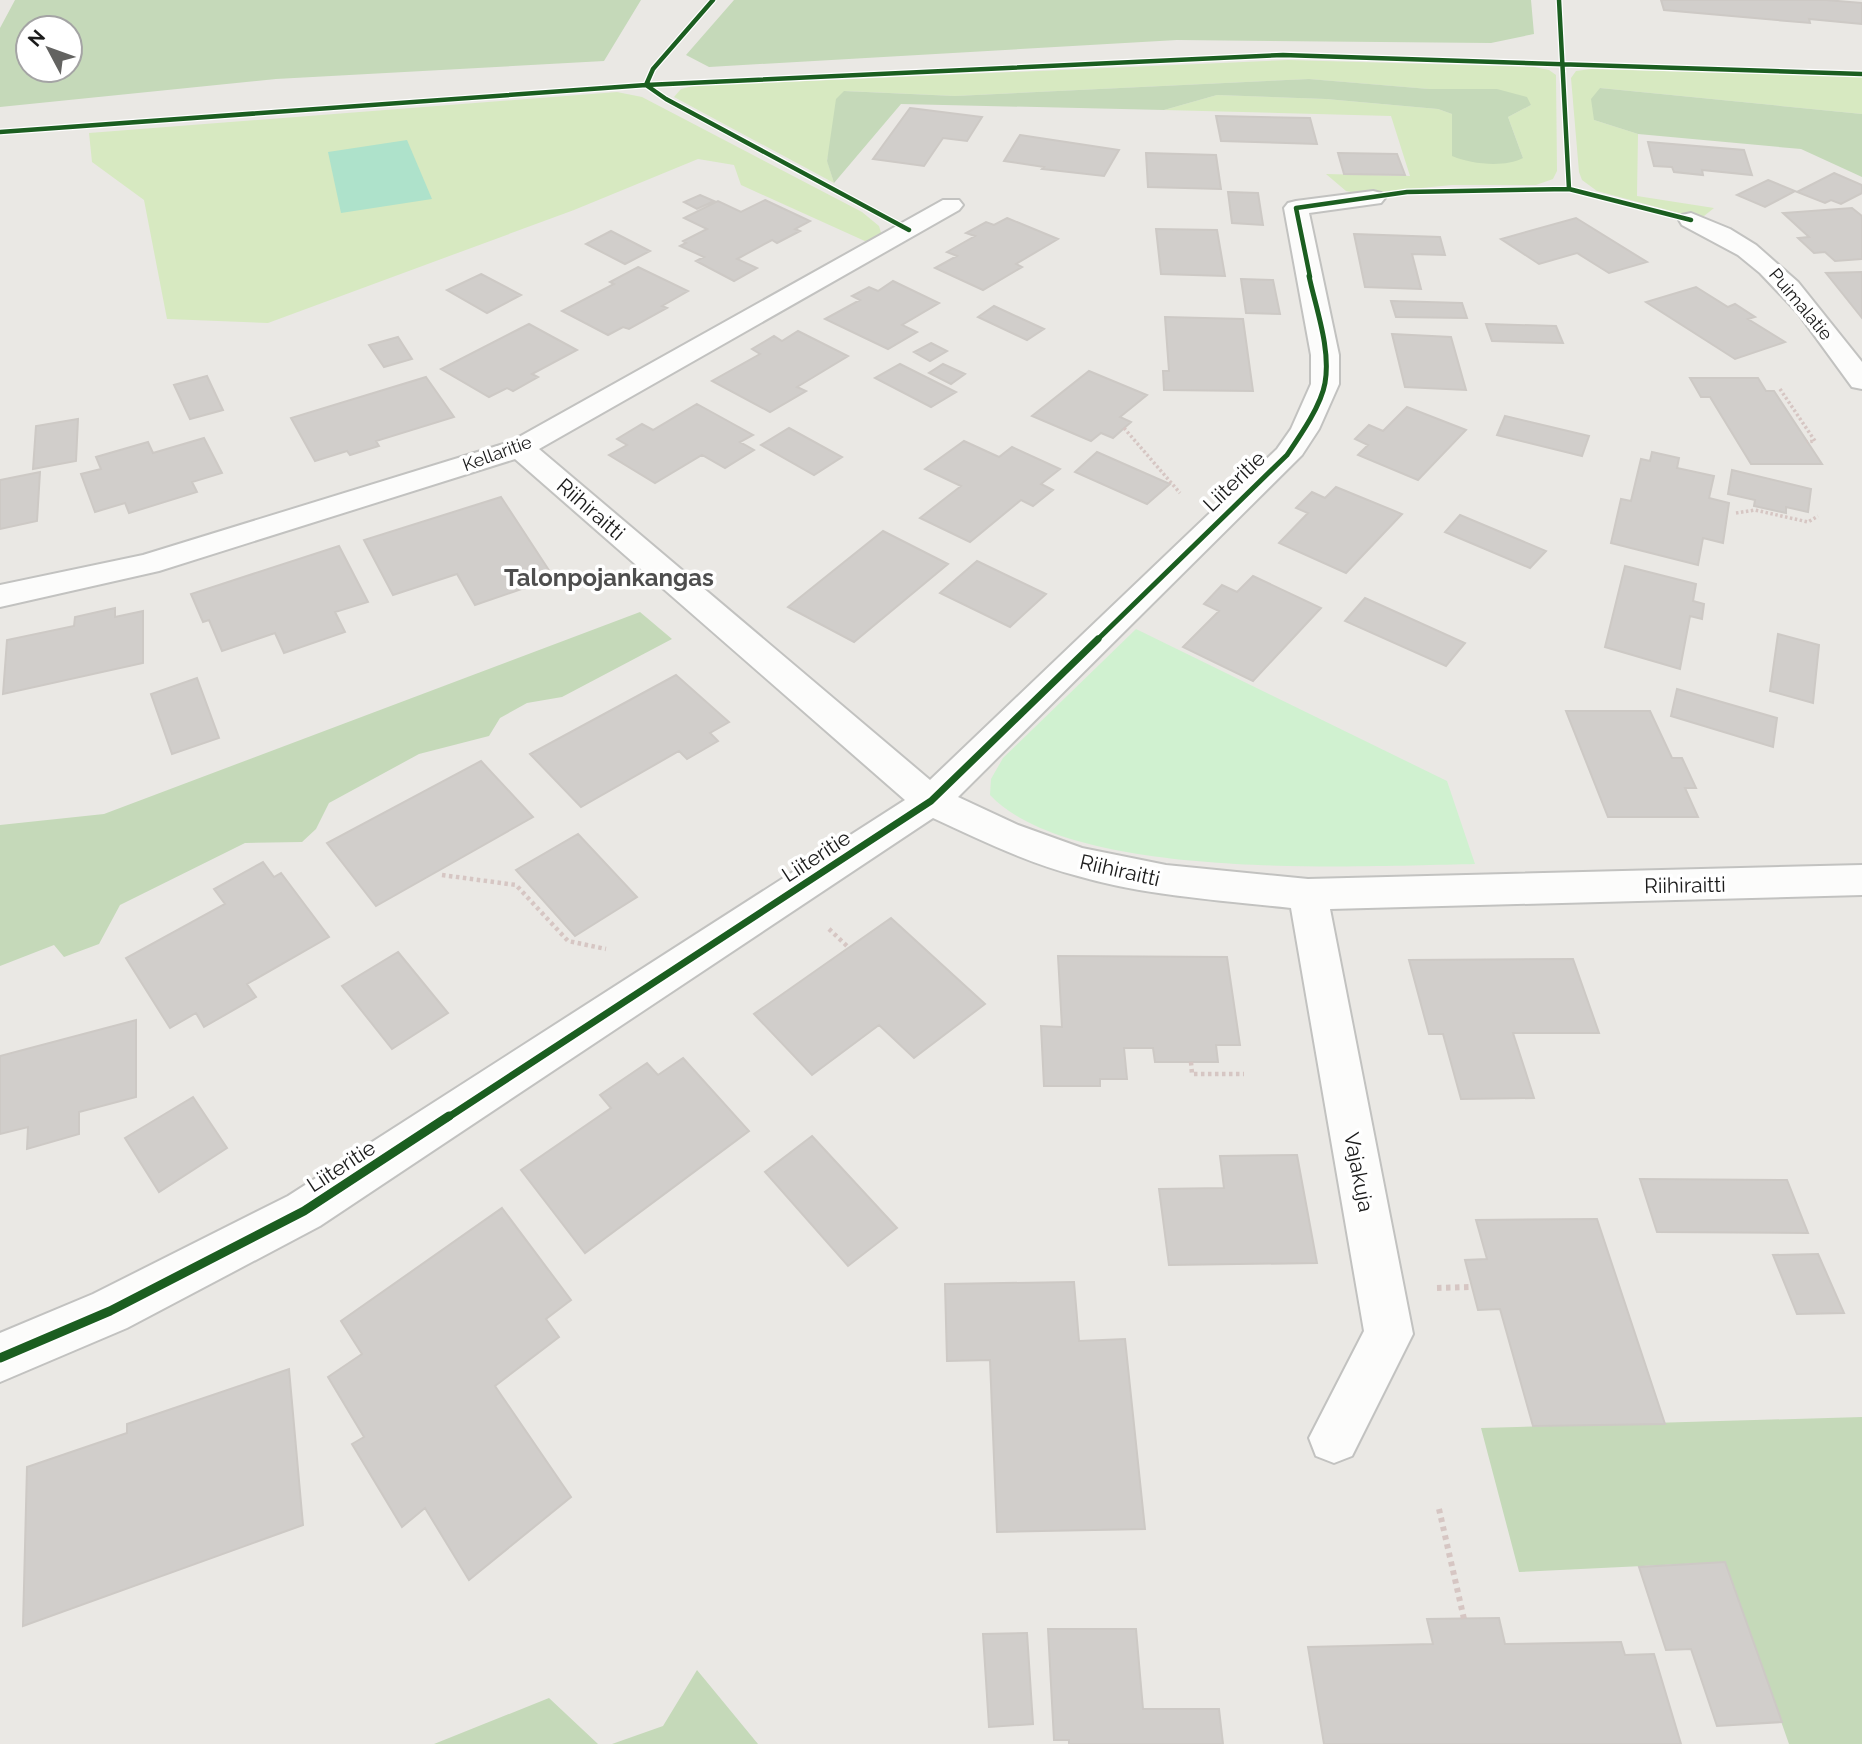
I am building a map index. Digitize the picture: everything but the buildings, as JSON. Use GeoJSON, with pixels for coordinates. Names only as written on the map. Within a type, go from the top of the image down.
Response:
{"type":"FeatureCollection","features":[{"type":"Feature","properties":{"kind":"street","name":"Liiteritie"},"geometry":{"type":"LineString","coordinates":[[0,1358],[110,1311],[304,1211],[931,801],[1287,455],[1305,429],[1325,384],[1325,355],[1296,208],[1373,198]]}},
{"type":"Feature","properties":{"kind":"street","name":"Kellaritie"},"geometry":{"type":"LineString","coordinates":[[0,596],[148,564],[520,448],[951,205]]}},
{"type":"Feature","properties":{"kind":"street","name":"Puimalatie"},"geometry":{"type":"LineString","coordinates":[[1691,220],[1719,232],[1765,261],[1787,283],[1862,381]]}},
{"type":"Feature","properties":{"kind":"street","name":"Riihiraitti"},"geometry":{"type":"LineString","coordinates":[[520,448],[931,801],[1005,835],[1079,862],[1166,880],[1308,894],[1862,880]]}},
{"type":"Feature","properties":{"kind":"street","name":"Vajakuja"},"geometry":{"type":"LineString","coordinates":[[1308,894],[1389,1334],[1334,1437]]}},
{"type":"Feature","properties":{"kind":"path"},"geometry":{"type":"LineString","coordinates":[[1780,389],[1815,442],[1807,442]]}},
{"type":"Feature","properties":{"kind":"path"},"geometry":{"type":"LineString","coordinates":[[1124,428],[1182,496]]}},
{"type":"Feature","properties":{"kind":"path"},"geometry":{"type":"LineString","coordinates":[[1736,513],[1755,510],[1808,522],[1818,516]]}},
{"type":"Feature","properties":{"kind":"path"},"geometry":{"type":"LineString","coordinates":[[442,875],[516,885],[568,942],[615,951]]}},
{"type":"Feature","properties":{"kind":"path"},"geometry":{"type":"LineString","coordinates":[[1191,1062],[1192,1074],[1244,1074]]}},
{"type":"Feature","properties":{"kind":"path"},"geometry":{"type":"LineString","coordinates":[[1439,1509],[1464,1619]]}},
{"type":"Feature","properties":{"kind":"green space"},"geometry":{"type":"Polygon","coordinates":[[[15,0],[641,0],[604,61],[276,79],[0,107],[0,28],[15,0]]]}},
{"type":"Feature","properties":{"kind":"green space"},"geometry":{"type":"Polygon","coordinates":[[[734,0],[1531,0],[1534,34],[1491,43],[1177,40],[709,67],[686,55],[734,0]]]}},
{"type":"Feature","properties":{"kind":"green space"},"geometry":{"type":"Polygon","coordinates":[[[1288,60],[1534,67],[1549,70],[1556,75],[1557,171],[1553,179],[1536,185],[1452,185],[1360,194],[1346,191],[1326,174],[1410,176],[1391,116],[1164,110],[1217,95],[1326,99],[1438,109],[1452,114],[1523,158],[1508,117],[1531,105],[1496,89],[1429,89],[1309,79],[955,96],[845,91],[827,160],[834,183],[674,97],[681,89],[693,86],[1288,60]]]}},
{"type":"Feature","properties":{"kind":"green space"},"geometry":{"type":"Polygon","coordinates":[[[1591,69],[1862,77],[1862,114],[1600,88],[1594,120],[1638,134],[1637,196],[1714,208],[1704,216],[1690,216],[1597,191],[1582,180],[1579,172],[1571,78],[1576,71],[1591,69]]]}},
{"type":"Feature","properties":{"kind":"green space"},"geometry":{"type":"Polygon","coordinates":[[[1309,79],[1429,89],[1497,89],[1527,97],[1531,105],[1508,117],[1523,158],[1507,163],[1487,164],[1452,156],[1452,114],[1438,109],[1326,99],[1217,95],[1164,110],[901,104],[834,183],[827,161],[836,99],[844,91],[955,96],[1309,79]]]}},
{"type":"Feature","properties":{"kind":"green space"},"geometry":{"type":"Polygon","coordinates":[[[1600,88],[1862,114],[1862,177],[1801,149],[1638,134],[1594,120],[1591,99],[1600,88]]]}},
{"type":"Feature","properties":{"kind":"green space"},"geometry":{"type":"Polygon","coordinates":[[[617,92],[642,97],[862,212],[879,226],[882,236],[867,242],[741,185],[734,165],[698,159],[574,210],[268,323],[167,319],[144,200],[92,162],[89,133],[617,92]]]}},
{"type":"Feature","properties":{"kind":"green space"},"geometry":{"type":"Polygon","coordinates":[[[407,140],[432,199],[341,213],[328,152],[407,140]]]}},
{"type":"Feature","properties":{"kind":"green space"},"geometry":{"type":"Polygon","coordinates":[[[640,612],[672,639],[562,697],[527,703],[500,718],[489,736],[419,754],[329,803],[316,829],[302,842],[245,843],[120,905],[99,944],[64,957],[54,945],[0,966],[0,825],[104,814],[640,612]]]}},
{"type":"Feature","properties":{"kind":"green space"},"geometry":{"type":"Polygon","coordinates":[[[1136,629],[1447,781],[1475,864],[1292,866],[1149,856],[1084,843],[1030,823],[990,795],[991,779],[1003,758],[1136,629]]]}},
{"type":"Feature","properties":{"kind":"green space"},"geometry":{"type":"Polygon","coordinates":[[[1862,1417],[1862,1744],[1789,1744],[1725,1562],[1519,1572],[1481,1428],[1862,1417]]]}},
{"type":"Feature","properties":{"kind":"green space"},"geometry":{"type":"Polygon","coordinates":[[[697,1670],[758,1744],[612,1744],[663,1726],[697,1670]]]}},
{"type":"Feature","properties":{"kind":"green space"},"geometry":{"type":"Polygon","coordinates":[[[549,1698],[598,1744],[434,1744],[549,1698]]]}},
{"type":"Feature","properties":{"kind":"cycle path"},"geometry":{"type":"LineString","coordinates":[[713,0],[653,69],[646,85],[666,99],[909,230]]}},
{"type":"Feature","properties":{"kind":"cycle path"},"geometry":{"type":"LineString","coordinates":[[0,1358],[110,1311],[304,1211],[931,801],[1287,455],[1305,429],[1325,384],[1325,355],[1296,208],[1407,192],[1569,189],[1559,0]]}},
{"type":"Feature","properties":{"kind":"cycle path"},"geometry":{"type":"LineString","coordinates":[[0,132],[646,85],[1283,55],[1862,74]]}},
{"type":"Feature","properties":{"kind":"cycle path"},"geometry":{"type":"LineString","coordinates":[[1569,189],[1691,220]]}},
{"type":"Feature","properties":{"kind":"district","name":"Talonpojankangas"},"geometry":{"type":"Point","coordinates":[609,577]}}]}
